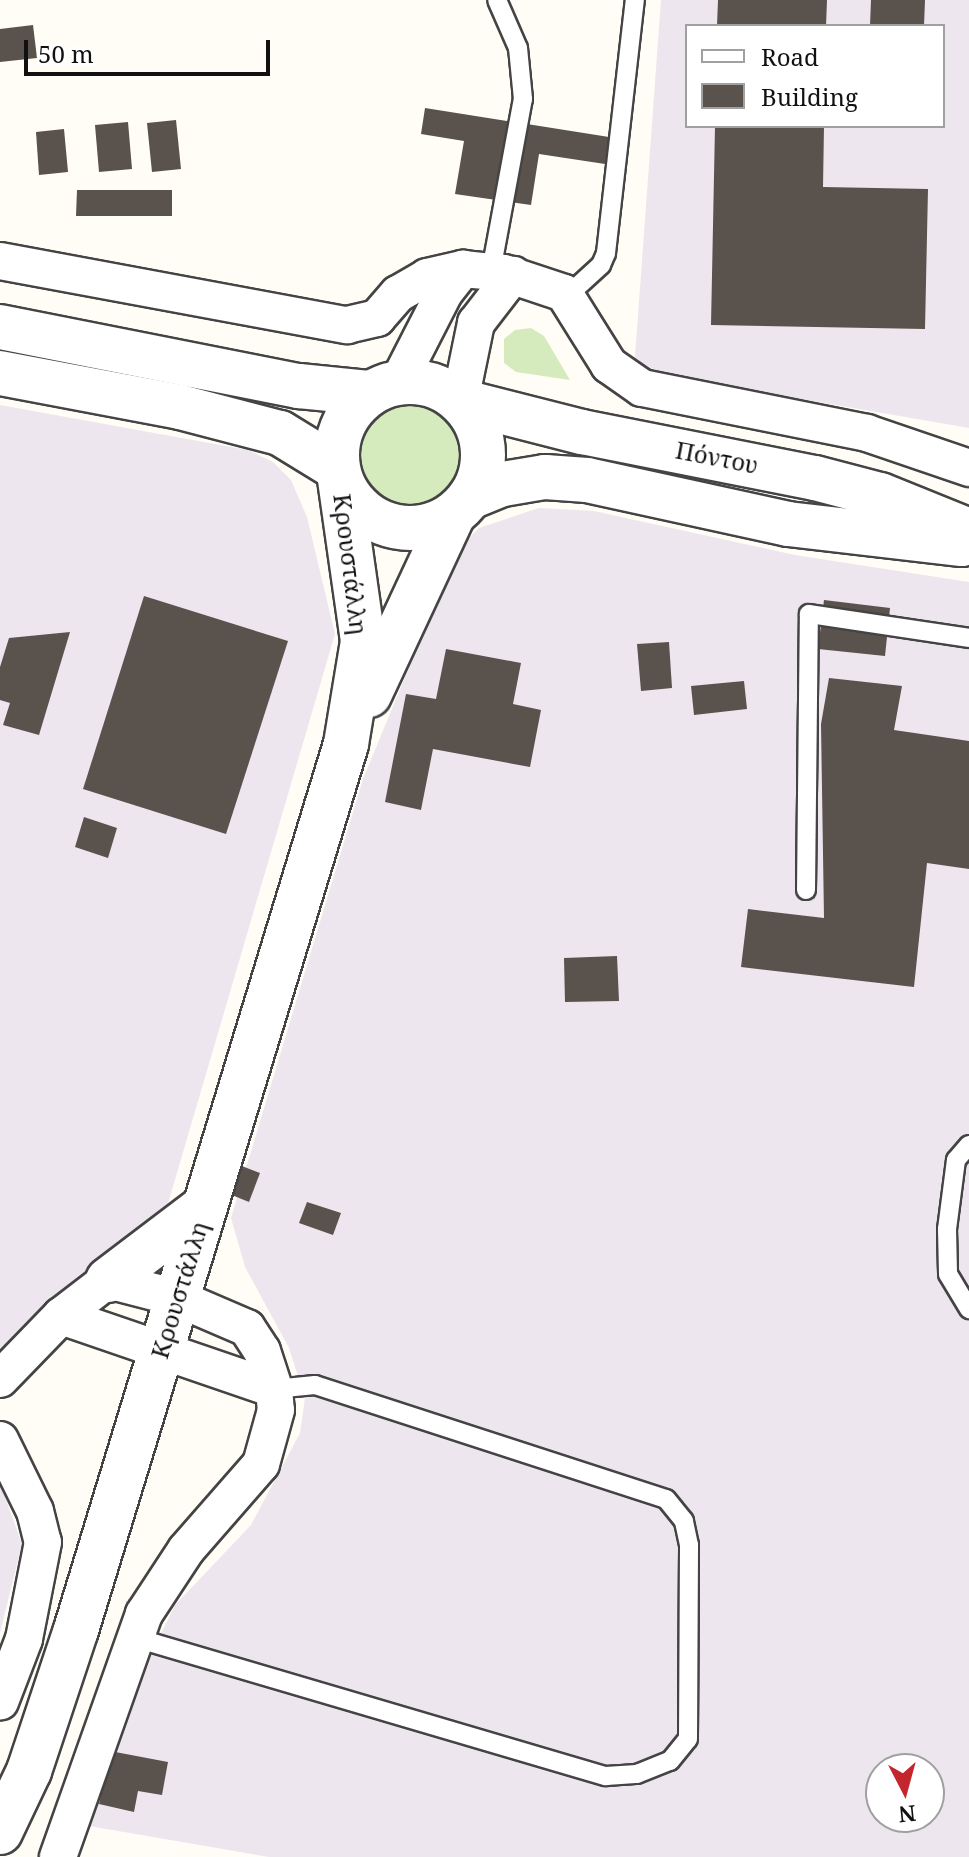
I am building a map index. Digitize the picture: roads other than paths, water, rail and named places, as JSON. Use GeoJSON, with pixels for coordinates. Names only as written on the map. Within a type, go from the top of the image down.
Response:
{"type":"FeatureCollection","features":[{"type":"Feature","properties":{"kind":"street"},"geometry":{"type":"LineString","coordinates":[[0,261],[347,325],[377,318],[398,294],[427,277],[489,272],[567,296],[609,365],[642,388],[867,433],[969,468]]}},
{"type":"Feature","properties":{"kind":"street"},"geometry":{"type":"LineString","coordinates":[[339,474],[343,426],[385,388],[438,303],[489,272]]}},
{"type":"Feature","properties":{"kind":"street"},"geometry":{"type":"LineString","coordinates":[[460,401],[489,272]]}},
{"type":"Feature","properties":{"kind":"street"},"geometry":{"type":"LineString","coordinates":[[0,327],[299,386],[385,388],[430,385],[460,401],[473,417],[482,448],[480,479],[462,506]]}},
{"type":"Feature","properties":{"kind":"street"},"geometry":{"type":"LineString","coordinates":[[0,373],[180,407],[280,433],[339,474],[356,505],[380,523],[405,529],[430,526],[503,484],[545,477],[587,480],[788,524],[969,545]]}},
{"type":"Feature","properties":{"kind":"street","name":"Πόντου"},"geometry":{"type":"LineString","coordinates":[[460,401],[582,432],[815,478],[880,495],[969,531]]}},
{"type":"Feature","properties":{"kind":"street","name":"Κρουστάλλη"},"geometry":{"type":"LineString","coordinates":[[0,1832],[29,1771],[76,1630],[346,744],[363,641],[339,474]]}},
{"type":"Feature","properties":{"kind":"street","name":"Κρουστάλλη"},"geometry":{"type":"LineString","coordinates":[[346,744],[462,506]]}},
{"type":"Feature","properties":{"kind":"street"},"geometry":{"type":"LineString","coordinates":[[0,1379],[61,1316],[204,1207]]}},
{"type":"Feature","properties":{"kind":"street"},"geometry":{"type":"LineString","coordinates":[[58,1857],[144,1614],[186,1550],[261,1464],[276,1410],[274,1389],[262,1351],[247,1328],[177,1298],[108,1280]]}},
{"type":"Feature","properties":{"kind":"street"},"geometry":{"type":"LineString","coordinates":[[61,1316],[274,1389]]}},
{"type":"Feature","properties":{"kind":"street"},"geometry":{"type":"LineString","coordinates":[[0,1440],[35,1511],[43,1542],[24,1639],[0,1702]]}},
{"type":"Feature","properties":{"kind":"lane"},"geometry":{"type":"LineString","coordinates":[[489,272],[523,99],[518,48],[497,0]]}},
{"type":"Feature","properties":{"kind":"lane"},"geometry":{"type":"LineString","coordinates":[[567,296],[601,265],[606,253],[635,0]]}},
{"type":"Feature","properties":{"kind":"lane"},"geometry":{"type":"LineString","coordinates":[[806,890],[809,614],[969,638]]}},
{"type":"Feature","properties":{"kind":"lane"},"geometry":{"type":"LineString","coordinates":[[969,1145],[956,1160],[947,1229],[948,1274],[969,1309]]}},
{"type":"Feature","properties":{"kind":"lane"},"geometry":{"type":"LineString","coordinates":[[136,1638],[606,1776],[637,1774],[670,1761],[688,1739],[689,1545],[684,1521],[666,1499],[315,1385],[274,1389]]}}]}
